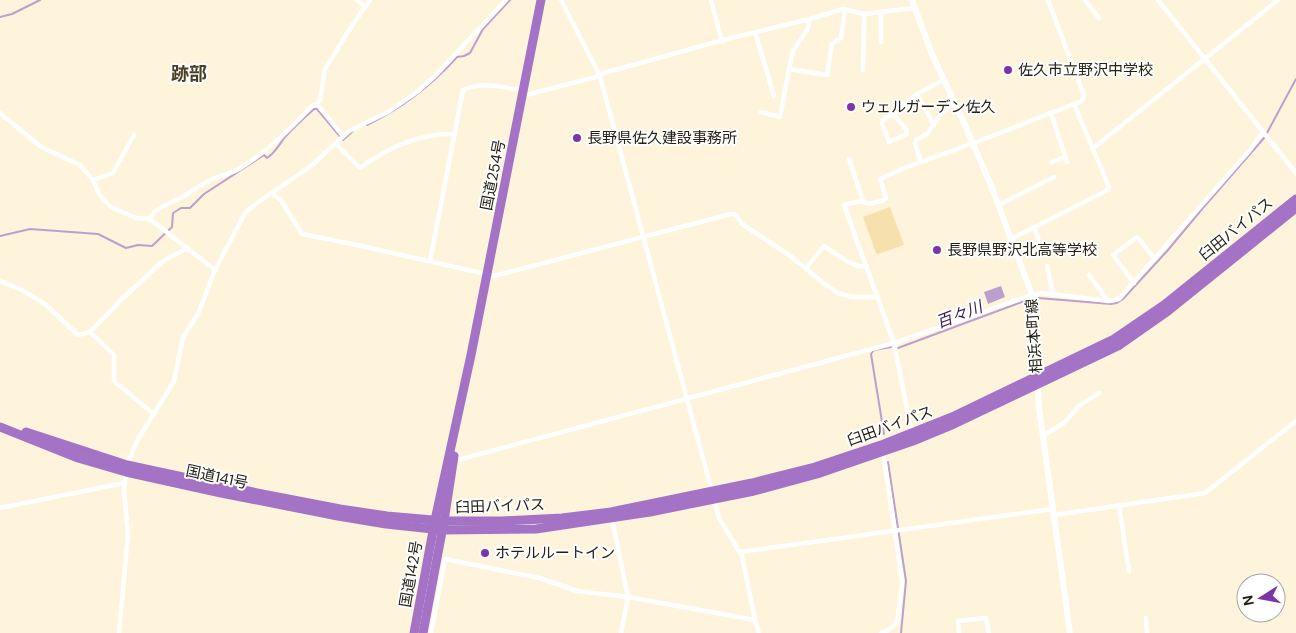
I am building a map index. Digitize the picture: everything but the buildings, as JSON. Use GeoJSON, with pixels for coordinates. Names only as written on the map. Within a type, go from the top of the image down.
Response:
{"type":"FeatureCollection","features":[{"type":"Feature","properties":{"kind":"highway","name":"国道254号"},"geometry":{"type":"LineString","coordinates":[[439,525],[486,274],[541,0]]}},
{"type":"Feature","properties":{"kind":"highway","name":"臼田バイパス"},"geometry":{"type":"LineString","coordinates":[[439,525],[562,518],[713,495],[754,491],[809,476],[883,452],[954,424],[1114,339],[1140,323],[1296,198]]}},
{"type":"Feature","properties":{"kind":"highway","name":"臼田バイパス"},"geometry":{"type":"LineString","coordinates":[[439,525],[536,529],[612,519],[713,495],[815,467],[912,434],[1118,346],[1143,330],[1296,208]]}},
{"type":"Feature","properties":{"kind":"highway","name":"国道254号"},"geometry":{"type":"LineString","coordinates":[[439,525],[454,461],[471,355]]}},
{"type":"Feature","properties":{"kind":"highway","name":"国道141号"},"geometry":{"type":"LineString","coordinates":[[0,423],[92,454],[127,468]]}},
{"type":"Feature","properties":{"kind":"highway","name":"国道141号"},"geometry":{"type":"LineString","coordinates":[[0,427],[78,458],[340,509],[439,525]]}},
{"type":"Feature","properties":{"kind":"highway","name":"国道142号"},"geometry":{"type":"LineString","coordinates":[[414,633],[439,525]]}},
{"type":"Feature","properties":{"kind":"highway","name":"国道142号"},"geometry":{"type":"LineString","coordinates":[[423,633],[439,525]]}},
{"type":"Feature","properties":{"kind":"main road","name":"相浜本町線"},"geometry":{"type":"LineString","coordinates":[[912,0],[930,52],[973,143],[1032,295],[1037,381],[1043,436],[1070,633]]}},
{"type":"Feature","properties":{"kind":"street"},"geometry":{"type":"LineString","coordinates":[[358,0],[364,6]]}},
{"type":"Feature","properties":{"kind":"street"},"geometry":{"type":"LineString","coordinates":[[150,219],[156,210],[178,200],[198,186],[237,170],[258,157],[275,144],[312,106],[318,104],[325,69],[364,6],[370,0]]}},
{"type":"Feature","properties":{"kind":"street"},"geometry":{"type":"LineString","coordinates":[[119,633],[128,534],[124,483],[127,468],[137,441],[174,381],[183,337],[203,303],[215,270],[245,213],[311,166],[355,127],[388,112],[417,92],[436,75],[506,0]]}},
{"type":"Feature","properties":{"kind":"street"},"geometry":{"type":"LineString","coordinates":[[561,0],[600,76],[643,237],[646,240],[719,518],[740,552],[759,633]]}},
{"type":"Feature","properties":{"kind":"street"},"geometry":{"type":"LineString","coordinates":[[711,0],[722,42]]}},
{"type":"Feature","properties":{"kind":"street"},"geometry":{"type":"LineString","coordinates":[[912,434],[894,343],[844,205],[863,201],[870,204],[884,200],[886,198],[880,179],[1082,101],[1084,95],[1048,0]]}},
{"type":"Feature","properties":{"kind":"street"},"geometry":{"type":"LineString","coordinates":[[1085,0],[1099,18]]}},
{"type":"Feature","properties":{"kind":"street"},"geometry":{"type":"LineString","coordinates":[[1158,0],[1296,173]]}},
{"type":"Feature","properties":{"kind":"street"},"geometry":{"type":"LineString","coordinates":[[1092,149],[1278,0]]}},
{"type":"Feature","properties":{"kind":"street"},"geometry":{"type":"LineString","coordinates":[[430,261],[463,90],[486,84],[523,93],[600,76],[604,73],[843,9],[864,14],[914,8]]}},
{"type":"Feature","properties":{"kind":"street"},"geometry":{"type":"LineString","coordinates":[[789,69],[827,74],[832,44],[841,38],[845,10]]}},
{"type":"Feature","properties":{"kind":"street"},"geometry":{"type":"LineString","coordinates":[[881,12],[881,42]]}},
{"type":"Feature","properties":{"kind":"street"},"geometry":{"type":"LineString","coordinates":[[863,70],[864,14]]}},
{"type":"Feature","properties":{"kind":"street"},"geometry":{"type":"LineString","coordinates":[[761,112],[780,117],[793,51],[807,30],[810,19]]}},
{"type":"Feature","properties":{"kind":"street"},"geometry":{"type":"LineString","coordinates":[[755,32],[774,96]]}},
{"type":"Feature","properties":{"kind":"street"},"geometry":{"type":"LineString","coordinates":[[894,115],[907,134],[889,142],[882,124],[883,120],[894,115],[917,94],[944,80]]}},
{"type":"Feature","properties":{"kind":"street"},"geometry":{"type":"LineString","coordinates":[[917,94],[934,125]]}},
{"type":"Feature","properties":{"kind":"street"},"geometry":{"type":"LineString","coordinates":[[921,162],[915,143],[916,140],[928,134],[942,113],[954,102]]}},
{"type":"Feature","properties":{"kind":"street"},"geometry":{"type":"LineString","coordinates":[[318,104],[360,168],[374,158],[403,143],[440,134],[454,134]]}},
{"type":"Feature","properties":{"kind":"street"},"geometry":{"type":"LineString","coordinates":[[1011,239],[1108,190],[1109,187],[1074,104]]}},
{"type":"Feature","properties":{"kind":"street"},"geometry":{"type":"LineString","coordinates":[[0,113],[41,147],[80,165],[93,180],[102,197],[111,208],[136,218],[150,219],[215,270]]}},
{"type":"Feature","properties":{"kind":"street"},"geometry":{"type":"LineString","coordinates":[[1050,113],[1066,159],[1052,162]]}},
{"type":"Feature","properties":{"kind":"street"},"geometry":{"type":"LineString","coordinates":[[454,461],[894,343],[1032,295],[1042,293],[1108,301],[1119,300],[1250,150],[1263,132]]}},
{"type":"Feature","properties":{"kind":"street"},"geometry":{"type":"LineString","coordinates":[[93,180],[113,172],[134,135]]}},
{"type":"Feature","properties":{"kind":"street"},"geometry":{"type":"LineString","coordinates":[[849,158],[863,201]]}},
{"type":"Feature","properties":{"kind":"street"},"geometry":{"type":"LineString","coordinates":[[998,205],[1054,177]]}},
{"type":"Feature","properties":{"kind":"street"},"geometry":{"type":"LineString","coordinates":[[271,194],[281,200],[302,234],[494,276],[735,214],[742,224],[792,257],[838,293],[852,297],[878,297]]}},
{"type":"Feature","properties":{"kind":"street"},"geometry":{"type":"LineString","coordinates":[[1034,227],[1041,247]]}},
{"type":"Feature","properties":{"kind":"street"},"geometry":{"type":"LineString","coordinates":[[1134,283],[1113,255],[1137,238],[1155,259]]}},
{"type":"Feature","properties":{"kind":"street"},"geometry":{"type":"LineString","coordinates":[[806,268],[824,246],[850,263],[860,267],[868,267]]}},
{"type":"Feature","properties":{"kind":"street"},"geometry":{"type":"LineString","coordinates":[[0,281],[22,290],[45,304],[78,335],[90,332],[163,261],[188,248]]}},
{"type":"Feature","properties":{"kind":"street"},"geometry":{"type":"LineString","coordinates":[[1047,266],[1053,295]]}},
{"type":"Feature","properties":{"kind":"street"},"geometry":{"type":"LineString","coordinates":[[1089,275],[1108,301]]}},
{"type":"Feature","properties":{"kind":"street"},"geometry":{"type":"LineString","coordinates":[[90,332],[114,354],[114,380],[116,383],[154,414]]}},
{"type":"Feature","properties":{"kind":"street"},"geometry":{"type":"LineString","coordinates":[[1043,436],[1065,422],[1079,406],[1099,393]]}},
{"type":"Feature","properties":{"kind":"street"},"geometry":{"type":"LineString","coordinates":[[740,552],[895,531],[1205,494],[1296,421]]}},
{"type":"Feature","properties":{"kind":"street"},"geometry":{"type":"LineString","coordinates":[[881,633],[887,632],[898,619],[902,581],[883,452]]}},
{"type":"Feature","properties":{"kind":"street"},"geometry":{"type":"LineString","coordinates":[[0,508],[124,483]]}},
{"type":"Feature","properties":{"kind":"street"},"geometry":{"type":"LineString","coordinates":[[1119,505],[1129,571]]}},
{"type":"Feature","properties":{"kind":"street"},"geometry":{"type":"LineString","coordinates":[[612,519],[628,597],[621,633]]}},
{"type":"Feature","properties":{"kind":"street"},"geometry":{"type":"LineString","coordinates":[[431,633],[445,559],[539,578],[578,591],[628,597],[755,620]]}},
{"type":"Feature","properties":{"kind":"street"},"geometry":{"type":"LineString","coordinates":[[959,633],[958,621],[986,618],[989,633]]}},
{"type":"Feature","properties":{"kind":"street"},"geometry":{"type":"LineString","coordinates":[[1146,618],[1147,633]]}},
{"type":"Feature","properties":{"kind":"shaded area"},"geometry":{"type":"Polygon","coordinates":[[[890,207],[904,245],[878,254],[863,217],[890,207]]]}},
{"type":"Feature","properties":{"kind":"shaded area"},"geometry":{"type":"Polygon","coordinates":[[[1001,286],[1005,297],[988,304],[984,292],[1001,286]]]}},
{"type":"Feature","properties":{"kind":"waterway"},"geometry":{"type":"LineString","coordinates":[[0,17],[12,14],[40,0]]}},
{"type":"Feature","properties":{"kind":"waterway"},"geometry":{"type":"LineString","coordinates":[[367,125],[415,96],[457,57],[470,53],[483,29],[510,0]]}},
{"type":"Feature","properties":{"kind":"waterway"},"geometry":{"type":"LineString","coordinates":[[1267,133],[1296,79]]}},
{"type":"Feature","properties":{"kind":"waterway"},"geometry":{"type":"LineString","coordinates":[[0,236],[30,229],[98,234],[126,248],[138,245],[152,246],[172,227],[173,213],[181,208],[190,208],[204,194],[264,155],[267,158],[270,156],[288,133],[314,109],[317,109],[343,140],[353,131]]}},
{"type":"Feature","properties":{"kind":"waterway"},"geometry":{"type":"LineString","coordinates":[[1038,298],[1111,304],[1123,299],[1168,250],[1264,138]]}},
{"type":"Feature","properties":{"kind":"waterway","name":"百々川"},"geometry":{"type":"LineString","coordinates":[[898,348],[1027,300]]}},
{"type":"Feature","properties":{"kind":"waterway"},"geometry":{"type":"LineString","coordinates":[[884,434],[871,354],[874,350],[891,347]]}},
{"type":"Feature","properties":{"kind":"waterway"},"geometry":{"type":"LineString","coordinates":[[888,462],[906,581],[901,633]]}},
{"type":"Feature","properties":{"kind":"place","name":"佐久市立野沢中学校"},"geometry":{"type":"Point","coordinates":[1008,70]}},
{"type":"Feature","properties":{"kind":"place","name":"ウェルガーデン佐久"},"geometry":{"type":"Point","coordinates":[851,107]}},
{"type":"Feature","properties":{"kind":"place","name":"長野県佐久建設事務所"},"geometry":{"type":"Point","coordinates":[577,138]}},
{"type":"Feature","properties":{"kind":"place","name":"長野県野沢北高等学校"},"geometry":{"type":"Point","coordinates":[937,250]}},
{"type":"Feature","properties":{"kind":"place","name":"ホテルルートイン"},"geometry":{"type":"Point","coordinates":[485,553]}},
{"type":"Feature","properties":{"kind":"district","name":"跡部"},"geometry":{"type":"Point","coordinates":[189,74]}}]}
